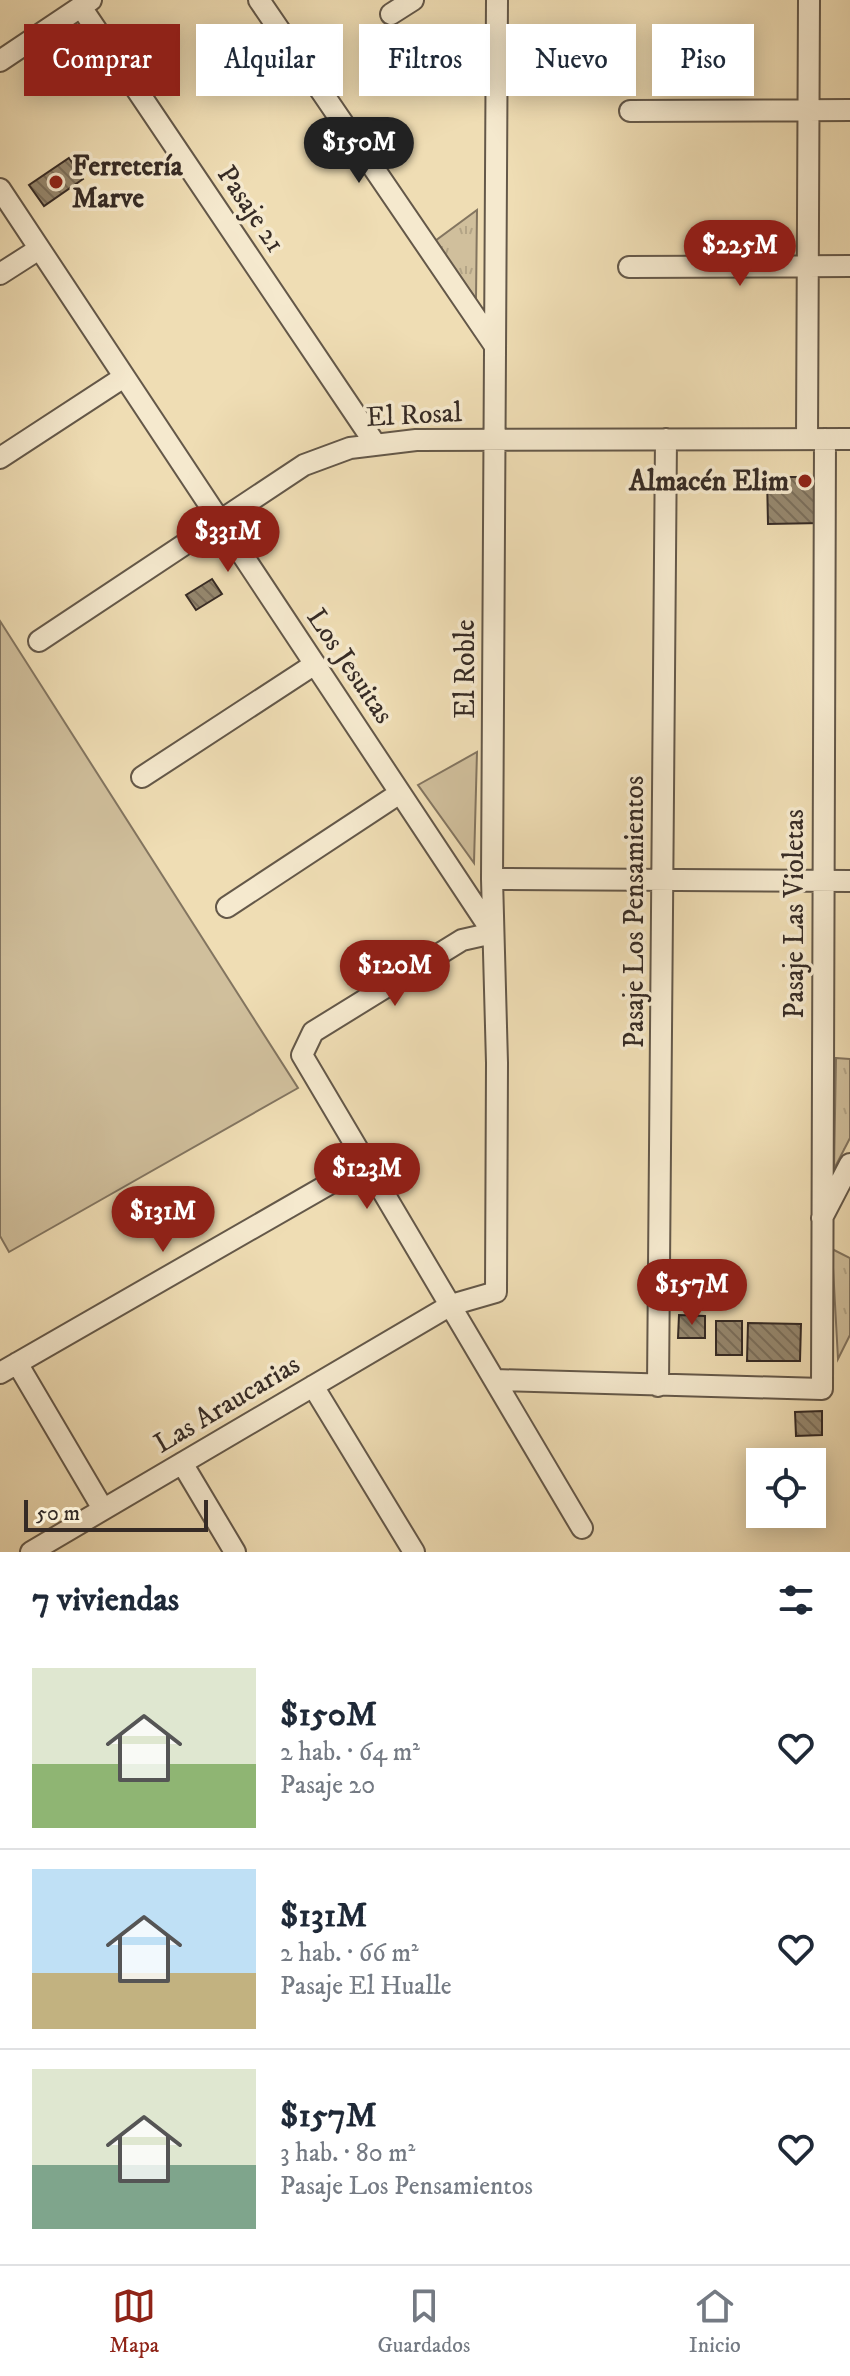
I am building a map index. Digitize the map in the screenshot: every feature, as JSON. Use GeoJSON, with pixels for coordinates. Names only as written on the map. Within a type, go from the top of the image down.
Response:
{"type":"FeatureCollection","features":[{"type":"Feature","properties":{"kind":"street"},"geometry":{"type":"LineString","coordinates":[[259,0],[495,346]]}},
{"type":"Feature","properties":{"kind":"street"},"geometry":{"type":"LineString","coordinates":[[391,14],[413,0]]}},
{"type":"Feature","properties":{"kind":"street","name":"El Roble"},"geometry":{"type":"LineString","coordinates":[[451,1305],[496,1292],[492,879],[497,0]]}},
{"type":"Feature","properties":{"kind":"street","name":"Pasaje Las Violetas"},"geometry":{"type":"LineString","coordinates":[[658,1386],[822,1389],[822,881],[816,439],[808,266],[809,0]]}},
{"type":"Feature","properties":{"kind":"street"},"geometry":{"type":"LineString","coordinates":[[0,61],[86,3]]}},
{"type":"Feature","properties":{"kind":"street","name":"Pasaje 21"},"geometry":{"type":"LineString","coordinates":[[86,3],[374,442]]}},
{"type":"Feature","properties":{"kind":"street"},"geometry":{"type":"LineString","coordinates":[[630,111],[850,110]]}},
{"type":"Feature","properties":{"kind":"street","name":"Los Jesuitas"},"geometry":{"type":"LineString","coordinates":[[0,189],[493,933]]}},
{"type":"Feature","properties":{"kind":"street"},"geometry":{"type":"LineString","coordinates":[[0,274],[39,249]]}},
{"type":"Feature","properties":{"kind":"street"},"geometry":{"type":"LineString","coordinates":[[629,267],[850,266]]}},
{"type":"Feature","properties":{"kind":"street"},"geometry":{"type":"LineString","coordinates":[[0,458],[124,377]]}},
{"type":"Feature","properties":{"kind":"street","name":"Pasaje Los Pensamientos"},"geometry":{"type":"LineString","coordinates":[[658,1386],[666,439]]}},
{"type":"Feature","properties":{"kind":"street","name":"El Rosal"},"geometry":{"type":"LineString","coordinates":[[39,641],[304,465],[374,442],[850,439]]}},
{"type":"Feature","properties":{"kind":"street"},"geometry":{"type":"LineString","coordinates":[[142,777],[315,664]]}},
{"type":"Feature","properties":{"kind":"street"},"geometry":{"type":"LineString","coordinates":[[227,907],[400,793]]}},
{"type":"Feature","properties":{"kind":"street"},"geometry":{"type":"LineString","coordinates":[[492,879],[850,881]]}},
{"type":"Feature","properties":{"kind":"street"},"geometry":{"type":"LineString","coordinates":[[493,933],[462,940],[313,1032],[302,1055],[582,1528]]}},
{"type":"Feature","properties":{"kind":"street"},"geometry":{"type":"LineString","coordinates":[[103,1509],[9,1368],[364,1164]]}},
{"type":"Feature","properties":{"kind":"street"},"geometry":{"type":"LineString","coordinates":[[820,1222],[850,1164]]}},
{"type":"Feature","properties":{"kind":"street","name":"Las Araucarias"},"geometry":{"type":"LineString","coordinates":[[44,1549],[103,1509],[451,1305]]}},
{"type":"Feature","properties":{"kind":"street"},"geometry":{"type":"LineString","coordinates":[[495,1380],[658,1386]]}},
{"type":"Feature","properties":{"kind":"street"},"geometry":{"type":"LineString","coordinates":[[313,1386],[414,1552]]}},
{"type":"Feature","properties":{"kind":"street"},"geometry":{"type":"LineString","coordinates":[[182,1463],[235,1552]]}},
{"type":"Feature","properties":{"kind":"green space"},"geometry":{"type":"Polygon","coordinates":[[[477,210],[476,299],[435,241],[477,210]]]}},
{"type":"Feature","properties":{"kind":"green space"},"geometry":{"type":"Polygon","coordinates":[[[0,621],[298,1088],[9,1252],[0,1236],[0,621]]]}},
{"type":"Feature","properties":{"kind":"green space"},"geometry":{"type":"Polygon","coordinates":[[[477,752],[474,863],[418,785],[477,752]]]}},
{"type":"Feature","properties":{"kind":"green space"},"geometry":{"type":"Polygon","coordinates":[[[836,1058],[850,1059],[850,1138],[834,1169],[836,1058]]]}},
{"type":"Feature","properties":{"kind":"green space"},"geometry":{"type":"Polygon","coordinates":[[[832,1249],[850,1258],[850,1335],[838,1359],[832,1249]]]}},
{"type":"Feature","properties":{"kind":"building","name":"Ferretería Marve"},"geometry":{"type":"Polygon","coordinates":[[[69,158],[83,179],[44,206],[29,185],[69,158]]]}},
{"type":"Feature","properties":{"kind":"building"},"geometry":{"type":"Polygon","coordinates":[[[767,477],[821,477],[822,523],[768,524],[767,477]]]}},
{"type":"Feature","properties":{"kind":"building"},"geometry":{"type":"Polygon","coordinates":[[[212,579],[222,594],[196,610],[186,595],[212,579]]]}},
{"type":"Feature","properties":{"kind":"building"},"geometry":{"type":"Polygon","coordinates":[[[731,1270],[732,1294],[693,1295],[692,1272],[731,1270]]]}},
{"type":"Feature","properties":{"kind":"building"},"geometry":{"type":"Polygon","coordinates":[[[679,1315],[705,1316],[705,1338],[678,1338],[679,1315]]]}},
{"type":"Feature","properties":{"kind":"building"},"geometry":{"type":"Polygon","coordinates":[[[716,1321],[742,1321],[742,1355],[716,1355],[716,1321]]]}},
{"type":"Feature","properties":{"kind":"building"},"geometry":{"type":"Polygon","coordinates":[[[748,1323],[801,1324],[800,1361],[747,1361],[748,1323]]]}},
{"type":"Feature","properties":{"kind":"building"},"geometry":{"type":"Polygon","coordinates":[[[822,1411],[822,1435],[796,1436],[795,1412],[822,1411]]]}},
{"type":"Feature","properties":{"kind":"place","name":"Ferretería Marve"},"geometry":{"type":"Point","coordinates":[56,182]}},
{"type":"Feature","properties":{"kind":"place","name":"Almacén Elim"},"geometry":{"type":"Point","coordinates":[805,481]}}]}
